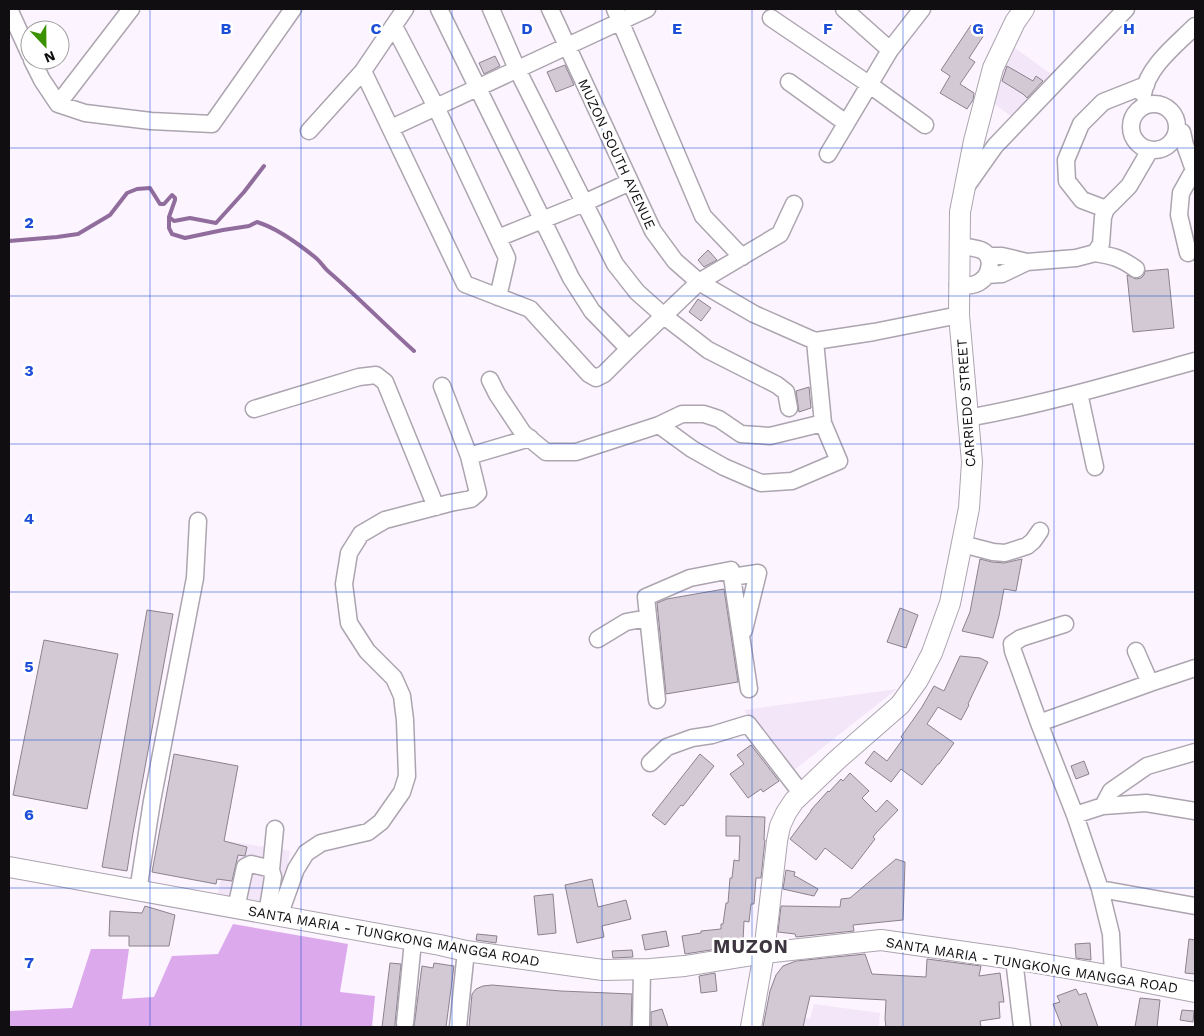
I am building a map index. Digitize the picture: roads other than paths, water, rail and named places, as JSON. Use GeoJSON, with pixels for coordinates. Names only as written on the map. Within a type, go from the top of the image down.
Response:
{"type":"FeatureCollection","features":[{"type":"Feature","properties":{"kind":"main road","name":"CARRIEDO STREET"},"geometry":{"type":"LineString","coordinates":[[751,1027],[764,953],[779,834],[786,813],[801,794],[900,705],[918,680],[932,653],[950,603],[969,508],[972,462],[959,315],[960,212],[974,141],[993,68],[1015,22],[1024,9]]}},
{"type":"Feature","properties":{"kind":"main road","name":"SANTA MARIA - TUNGKONG MANGGA ROAD"},"geometry":{"type":"LineString","coordinates":[[9,867],[466,951],[604,970],[685,966],[764,953],[881,940],[1014,959],[1195,992]]}},
{"type":"Feature","properties":{"kind":"street"},"geometry":{"type":"LineString","coordinates":[[9,9],[20,33]]}},
{"type":"Feature","properties":{"kind":"street"},"geometry":{"type":"LineString","coordinates":[[58,104],[130,9]]}},
{"type":"Feature","properties":{"kind":"street"},"geometry":{"type":"LineString","coordinates":[[37,70],[58,104],[85,113],[151,121],[212,124],[293,9]]}},
{"type":"Feature","properties":{"kind":"street"},"geometry":{"type":"LineString","coordinates":[[309,132],[363,71],[405,9]]}},
{"type":"Feature","properties":{"kind":"street"},"geometry":{"type":"LineString","coordinates":[[439,9],[572,278],[592,312],[629,349]]}},
{"type":"Feature","properties":{"kind":"street"},"geometry":{"type":"LineString","coordinates":[[491,9],[517,70],[615,264],[637,292],[664,316],[708,350],[777,385],[786,392],[789,408]]}},
{"type":"Feature","properties":{"kind":"street","name":"MUZON SOUTH AVENUE"},"geometry":{"type":"LineString","coordinates":[[550,9],[652,231],[675,261],[699,282],[754,314],[815,341]]}},
{"type":"Feature","properties":{"kind":"street"},"geometry":{"type":"LineString","coordinates":[[391,128],[566,46],[617,15],[647,9]]}},
{"type":"Feature","properties":{"kind":"street"},"geometry":{"type":"LineString","coordinates":[[844,9],[890,50]]}},
{"type":"Feature","properties":{"kind":"street"},"geometry":{"type":"LineString","coordinates":[[828,154],[890,50],[922,9]]}},
{"type":"Feature","properties":{"kind":"street"},"geometry":{"type":"LineString","coordinates":[[963,190],[996,146],[1126,9]]}},
{"type":"Feature","properties":{"kind":"street"},"geometry":{"type":"LineString","coordinates":[[617,15],[703,216],[742,257]]}},
{"type":"Feature","properties":{"kind":"street"},"geometry":{"type":"LineString","coordinates":[[772,18],[925,125]]}},
{"type":"Feature","properties":{"kind":"street"},"geometry":{"type":"LineString","coordinates":[[394,26],[436,107],[507,258],[498,297]]}},
{"type":"Feature","properties":{"kind":"street"},"geometry":{"type":"LineString","coordinates":[[1140,109],[1144,90],[1156,66],[1195,26]]}},
{"type":"Feature","properties":{"kind":"street"},"geometry":{"type":"LineString","coordinates":[[363,71],[465,284],[530,309],[589,374],[596,378],[604,374],[699,282],[780,234],[794,204]]}},
{"type":"Feature","properties":{"kind":"street"},"geometry":{"type":"LineString","coordinates":[[789,82],[846,123]]}},
{"type":"Feature","properties":{"kind":"street"},"geometry":{"type":"LineString","coordinates":[[1106,210],[1082,200],[1067,181],[1066,160],[1081,124],[1103,102],[1146,85]]}},
{"type":"Feature","properties":{"kind":"street"},"geometry":{"type":"LineString","coordinates":[[1185,131],[1164,148],[1150,150],[1143,148],[1137,143],[1131,129],[1135,114],[1148,105],[1156,104],[1164,106],[1170,111],[1175,117],[1177,124],[1185,131],[1185,145],[1195,169],[1182,193],[1179,215],[1188,253]]}},
{"type":"Feature","properties":{"kind":"street"},"geometry":{"type":"LineString","coordinates":[[1095,253],[1101,244],[1103,217],[1106,210],[1129,186],[1150,150]]}},
{"type":"Feature","properties":{"kind":"street"},"geometry":{"type":"LineString","coordinates":[[498,238],[630,182]]}},
{"type":"Feature","properties":{"kind":"street"},"geometry":{"type":"LineString","coordinates":[[958,285],[966,286],[980,282],[987,275],[989,269],[988,256],[983,251],[960,246]]}},
{"type":"Feature","properties":{"kind":"street"},"geometry":{"type":"LineString","coordinates":[[988,256],[1002,256],[1026,262],[1076,258],[1095,253],[1123,259],[1136,269]]}},
{"type":"Feature","properties":{"kind":"street"},"geometry":{"type":"LineString","coordinates":[[987,275],[1002,274],[1026,262]]}},
{"type":"Feature","properties":{"kind":"street"},"geometry":{"type":"LineString","coordinates":[[659,425],[692,449],[724,467],[761,483],[792,481],[838,461],[823,423],[815,341],[874,332],[959,315]]}},
{"type":"Feature","properties":{"kind":"street"},"geometry":{"type":"LineString","coordinates":[[968,418],[1011,410],[1195,362]]}},
{"type":"Feature","properties":{"kind":"street"},"geometry":{"type":"LineString","coordinates":[[254,409],[360,377],[376,375],[385,382],[436,507]]}},
{"type":"Feature","properties":{"kind":"street"},"geometry":{"type":"LineString","coordinates":[[490,380],[523,433],[546,452],[576,452],[659,425],[682,414],[704,414],[719,419],[741,434],[770,436],[823,423]]}},
{"type":"Feature","properties":{"kind":"street"},"geometry":{"type":"LineString","coordinates":[[273,915],[306,853],[321,843],[368,832],[381,822],[402,792],[408,776],[402,696],[394,678],[367,651],[349,623],[344,584],[350,553],[361,534],[386,520],[471,499],[478,493],[469,456],[442,386]]}},
{"type":"Feature","properties":{"kind":"street"},"geometry":{"type":"LineString","coordinates":[[1079,393],[1095,466]]}},
{"type":"Feature","properties":{"kind":"street"},"geometry":{"type":"LineString","coordinates":[[469,456],[530,438]]}},
{"type":"Feature","properties":{"kind":"street"},"geometry":{"type":"LineString","coordinates":[[138,891],[152,801],[194,578],[198,521]]}},
{"type":"Feature","properties":{"kind":"street"},"geometry":{"type":"LineString","coordinates":[[962,544],[1005,553],[1028,546],[1034,541],[1040,530]]}},
{"type":"Feature","properties":{"kind":"street"},"geometry":{"type":"LineString","coordinates":[[657,700],[646,597],[690,578],[731,570],[750,689]]}},
{"type":"Feature","properties":{"kind":"street"},"geometry":{"type":"LineString","coordinates":[[732,577],[758,573],[742,640]]}},
{"type":"Feature","properties":{"kind":"street"},"geometry":{"type":"LineString","coordinates":[[598,639],[626,622],[648,618]]}},
{"type":"Feature","properties":{"kind":"street"},"geometry":{"type":"LineString","coordinates":[[1065,624],[1020,638],[1012,644],[1012,651],[1075,815],[1100,889],[1111,934],[1113,976]]}},
{"type":"Feature","properties":{"kind":"street"},"geometry":{"type":"LineString","coordinates":[[1136,651],[1150,682]]}},
{"type":"Feature","properties":{"kind":"street"},"geometry":{"type":"LineString","coordinates":[[1039,723],[1150,682],[1195,668]]}},
{"type":"Feature","properties":{"kind":"street"},"geometry":{"type":"LineString","coordinates":[[650,763],[667,747],[692,738],[712,735],[748,724],[801,794]]}},
{"type":"Feature","properties":{"kind":"street"},"geometry":{"type":"LineString","coordinates":[[1103,806],[1110,791],[1147,766],[1195,752]]}},
{"type":"Feature","properties":{"kind":"street"},"geometry":{"type":"LineString","coordinates":[[1075,815],[1103,806],[1146,803],[1195,811]]}},
{"type":"Feature","properties":{"kind":"street"},"geometry":{"type":"LineString","coordinates":[[273,915],[273,877],[271,870],[275,829]]}},
{"type":"Feature","properties":{"kind":"street"},"geometry":{"type":"LineString","coordinates":[[236,908],[244,867],[251,864],[271,870]]}},
{"type":"Feature","properties":{"kind":"street"},"geometry":{"type":"LineString","coordinates":[[1100,889],[1195,906]]}},
{"type":"Feature","properties":{"kind":"street"},"geometry":{"type":"LineString","coordinates":[[404,1023],[413,941]]}},
{"type":"Feature","properties":{"kind":"street"},"geometry":{"type":"LineString","coordinates":[[458,1027],[466,951]]}},
{"type":"Feature","properties":{"kind":"street"},"geometry":{"type":"LineString","coordinates":[[1014,959],[1022,1027]]}},
{"type":"Feature","properties":{"kind":"street"},"geometry":{"type":"LineString","coordinates":[[641,1027],[642,969]]}},
{"type":"Feature","properties":{"kind":"waterway"},"geometry":{"type":"LineString","coordinates":[[9,241],[78,234],[110,215],[127,193],[137,189],[150,188],[160,204],[164,204],[172,195],[175,200],[169,217],[174,221],[190,218],[216,223],[264,166]]}},
{"type":"Feature","properties":{"kind":"waterway"},"geometry":{"type":"LineString","coordinates":[[169,217],[169,228],[172,234],[185,238],[249,226],[257,222],[280,233],[296,242],[316,258],[414,351]]}},
{"type":"Feature","properties":{"kind":"district","name":"MUZON"},"geometry":{"type":"Point","coordinates":[751,946]}}]}
